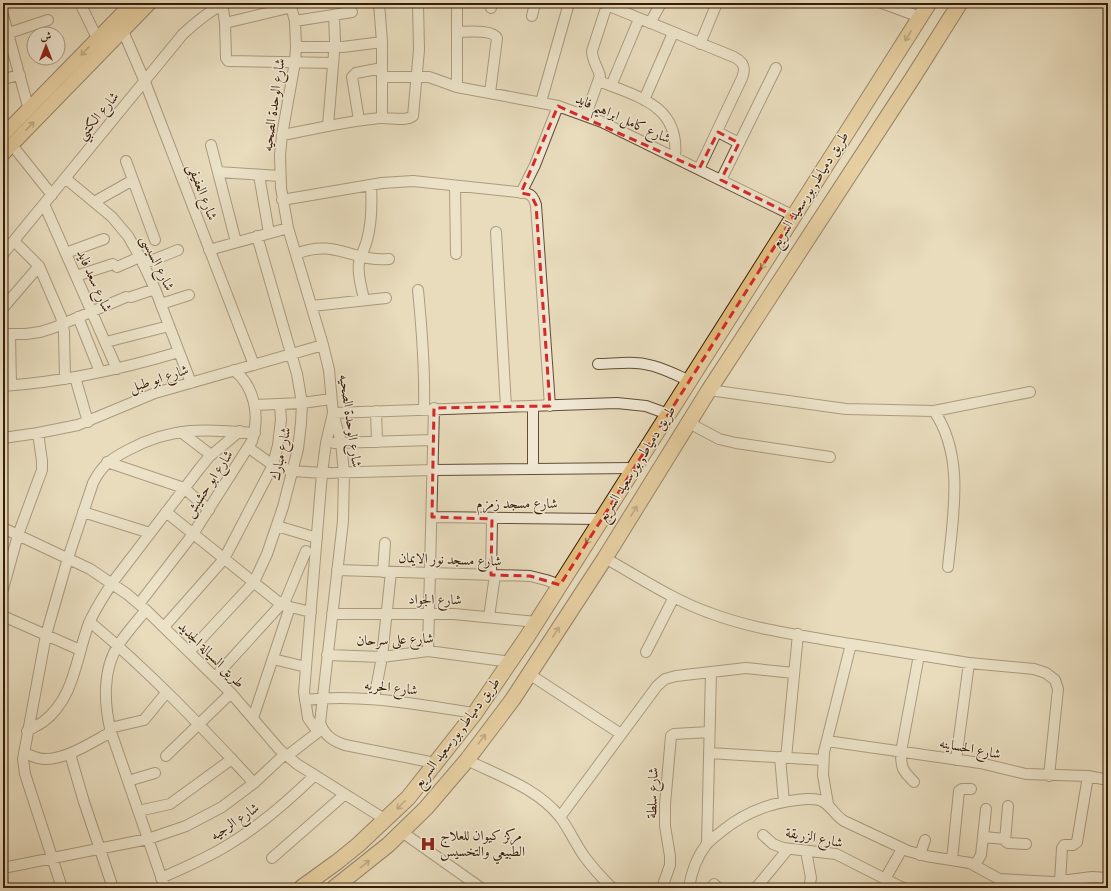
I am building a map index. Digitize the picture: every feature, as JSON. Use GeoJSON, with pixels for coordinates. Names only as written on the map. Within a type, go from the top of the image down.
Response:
{"type":"FeatureCollection","features":[{"type":"Feature","properties":{"kind":"highway","name":"طريق دمياط, بورسعيد السريع"},"geometry":{"type":"LineString","coordinates":[[301,888],[343,858],[386,820],[408,798],[475,713],[537,622],[929,3]]}},
{"type":"Feature","properties":{"kind":"highway","name":"طريق دمياط, بورسعيد السريع"},"geometry":{"type":"LineString","coordinates":[[334,888],[372,859],[426,808],[467,760],[512,699],[605,558],[709,390],[960,3]]}},
{"type":"Feature","properties":{"kind":"highway"},"geometry":{"type":"LineString","coordinates":[[515,656],[537,662]]}},
{"type":"Feature","properties":{"kind":"highway"},"geometry":{"type":"LineString","coordinates":[[494,686],[512,699]]}},
{"type":"Feature","properties":{"kind":"main road"},"geometry":{"type":"LineString","coordinates":[[7,150],[70,77],[97,38],[132,3]]}},
{"type":"Feature","properties":{"kind":"main road"},"geometry":{"type":"LineString","coordinates":[[3,136],[29,110],[70,77],[123,30],[150,3]]}},
{"type":"Feature","properties":{"kind":"street"},"geometry":{"type":"LineString","coordinates":[[80,3],[97,38]]}},
{"type":"Feature","properties":{"kind":"street"},"geometry":{"type":"LineString","coordinates":[[380,3],[382,42],[382,117]]}},
{"type":"Feature","properties":{"kind":"street"},"geometry":{"type":"LineString","coordinates":[[282,135],[359,120],[382,117],[408,118],[413,116],[415,114],[420,50],[418,3]]}},
{"type":"Feature","properties":{"kind":"street"},"geometry":{"type":"LineString","coordinates":[[457,3],[457,87]]}},
{"type":"Feature","properties":{"kind":"street"},"geometry":{"type":"LineString","coordinates":[[532,16],[535,3]]}},
{"type":"Feature","properties":{"kind":"street"},"geometry":{"type":"LineString","coordinates":[[541,102],[569,3]]}},
{"type":"Feature","properties":{"kind":"street"},"geometry":{"type":"LineString","coordinates":[[650,23],[661,3]]}},
{"type":"Feature","properties":{"kind":"street"},"geometry":{"type":"LineString","coordinates":[[700,44],[717,3]]}},
{"type":"Feature","properties":{"kind":"street"},"geometry":{"type":"LineString","coordinates":[[882,3],[920,17]]}},
{"type":"Feature","properties":{"kind":"street"},"geometry":{"type":"LineString","coordinates":[[222,4],[225,22],[226,60],[248,62],[333,63]]}},
{"type":"Feature","properties":{"kind":"street","name":"شارع الكتبي"},"geometry":{"type":"LineString","coordinates":[[3,254],[183,34],[199,19],[222,4]]}},
{"type":"Feature","properties":{"kind":"street"},"geometry":{"type":"LineString","coordinates":[[586,115],[600,76],[594,62],[592,51],[604,4],[622,7],[639,19],[738,59],[744,66],[744,73],[718,132],[699,169]]}},
{"type":"Feature","properties":{"kind":"street"},"geometry":{"type":"LineString","coordinates":[[225,22],[291,5]]}},
{"type":"Feature","properties":{"kind":"street","name":"شارع الوحدة الصحيه"},"geometry":{"type":"LineString","coordinates":[[291,5],[295,21],[296,47],[295,62],[282,135],[280,176],[282,200],[288,228],[323,345],[328,370],[333,413],[341,442],[344,473],[343,521],[320,716],[320,730]]}},
{"type":"Feature","properties":{"kind":"street"},"geometry":{"type":"LineString","coordinates":[[295,21],[352,12]]}},
{"type":"Feature","properties":{"kind":"street"},"geometry":{"type":"LineString","coordinates":[[3,15],[6,34],[20,75],[29,110]]}},
{"type":"Feature","properties":{"kind":"street"},"geometry":{"type":"LineString","coordinates":[[328,126],[334,48],[334,15]]}},
{"type":"Feature","properties":{"kind":"street"},"geometry":{"type":"LineString","coordinates":[[611,86],[639,19]]}},
{"type":"Feature","properties":{"kind":"street"},"geometry":{"type":"LineString","coordinates":[[6,34],[48,20]]}},
{"type":"Feature","properties":{"kind":"street","name":"شارع العفيفى"},"geometry":{"type":"LineString","coordinates":[[123,30],[145,82],[254,365]]}},
{"type":"Feature","properties":{"kind":"street"},"geometry":{"type":"LineString","coordinates":[[457,32],[490,32],[496,35],[497,38],[490,93]]}},
{"type":"Feature","properties":{"kind":"street"},"geometry":{"type":"LineString","coordinates":[[644,100],[673,33]]}},
{"type":"Feature","properties":{"kind":"street"},"geometry":{"type":"LineString","coordinates":[[296,47],[334,48],[382,42]]}},
{"type":"Feature","properties":{"kind":"street"},"geometry":{"type":"LineString","coordinates":[[721,180],[776,68]]}},
{"type":"Feature","properties":{"kind":"street","name":"شارع كامل ابراهيم فايد"},"geometry":{"type":"LineString","coordinates":[[359,120],[352,77],[356,73],[382,73],[435,78],[457,87],[541,102],[586,115],[794,216]]}},
{"type":"Feature","properties":{"kind":"street"},"geometry":{"type":"LineString","coordinates":[[3,79],[20,75]]}},
{"type":"Feature","properties":{"kind":"street"},"geometry":{"type":"LineString","coordinates":[[599,80],[644,100],[661,111],[670,123],[675,137],[675,157]]}},
{"type":"Feature","properties":{"kind":"street"},"geometry":{"type":"LineString","coordinates":[[521,193],[536,165],[558,106]]}},
{"type":"Feature","properties":{"kind":"street"},"geometry":{"type":"LineString","coordinates":[[718,132],[739,143]]}},
{"type":"Feature","properties":{"kind":"street"},"geometry":{"type":"LineString","coordinates":[[211,145],[236,242]]}},
{"type":"Feature","properties":{"kind":"street"},"geometry":{"type":"LineString","coordinates":[[7,150],[52,195]]}},
{"type":"Feature","properties":{"kind":"street"},"geometry":{"type":"LineString","coordinates":[[126,161],[155,240]]}},
{"type":"Feature","properties":{"kind":"street"},"geometry":{"type":"LineString","coordinates":[[218,172],[280,176]]}},
{"type":"Feature","properties":{"kind":"street"},"geometry":{"type":"LineString","coordinates":[[259,175],[269,233]]}},
{"type":"Feature","properties":{"kind":"street","name":"شارع السيسى"},"geometry":{"type":"LineString","coordinates":[[65,178],[116,222],[128,236],[142,260],[155,289],[191,383]]}},
{"type":"Feature","properties":{"kind":"street"},"geometry":{"type":"LineString","coordinates":[[94,202],[133,180]]}},
{"type":"Feature","properties":{"kind":"street"},"geometry":{"type":"LineString","coordinates":[[282,200],[397,181],[413,181],[531,195],[535,199],[536,204],[550,406]]}},
{"type":"Feature","properties":{"kind":"street"},"geometry":{"type":"LineString","coordinates":[[364,300],[359,271],[369,228],[372,203],[371,185]]}},
{"type":"Feature","properties":{"kind":"street"},"geometry":{"type":"LineString","coordinates":[[455,186],[456,254]]}},
{"type":"Feature","properties":{"kind":"street","name":"شارع سعد فايد"},"geometry":{"type":"LineString","coordinates":[[44,204],[118,368]]}},
{"type":"Feature","properties":{"kind":"street"},"geometry":{"type":"LineString","coordinates":[[210,250],[288,228]]}},
{"type":"Feature","properties":{"kind":"street"},"geometry":{"type":"LineString","coordinates":[[496,232],[506,407]]}},
{"type":"Feature","properties":{"kind":"street","name":"شارع مبارك"},"geometry":{"type":"LineString","coordinates":[[189,652],[254,582],[267,554],[277,526],[293,471],[302,423],[302,403],[297,374],[257,236]]}},
{"type":"Feature","properties":{"kind":"street"},"geometry":{"type":"LineString","coordinates":[[66,252],[104,239]]}},
{"type":"Feature","properties":{"kind":"street"},"geometry":{"type":"LineString","coordinates":[[14,241],[39,266],[63,324],[64,379]]}},
{"type":"Feature","properties":{"kind":"street"},"geometry":{"type":"LineString","coordinates":[[296,254],[324,248],[343,251],[361,258],[374,260],[389,259]]}},
{"type":"Feature","properties":{"kind":"street"},"geometry":{"type":"LineString","coordinates":[[76,276],[178,250]]}},
{"type":"Feature","properties":{"kind":"street"},"geometry":{"type":"LineString","coordinates":[[3,308],[39,266]]}},
{"type":"Feature","properties":{"kind":"street"},"geometry":{"type":"LineString","coordinates":[[155,289],[128,297],[40,332],[6,334],[7,386],[75,377],[118,368],[179,352]]}},
{"type":"Feature","properties":{"kind":"street"},"geometry":{"type":"LineString","coordinates":[[418,290],[424,370],[433,440],[428,651]]}},
{"type":"Feature","properties":{"kind":"street"},"geometry":{"type":"LineString","coordinates":[[161,304],[188,295]]}},
{"type":"Feature","properties":{"kind":"street"},"geometry":{"type":"LineString","coordinates":[[312,306],[386,298]]}},
{"type":"Feature","properties":{"kind":"street"},"geometry":{"type":"LineString","coordinates":[[78,317],[100,372]]}},
{"type":"Feature","properties":{"kind":"street"},"geometry":{"type":"LineString","coordinates":[[106,342],[169,326]]}},
{"type":"Feature","properties":{"kind":"street","name":"شارع ابو طبل"},"geometry":{"type":"LineString","coordinates":[[3,438],[78,425],[154,393],[323,345]]}},
{"type":"Feature","properties":{"kind":"street"},"geometry":{"type":"LineString","coordinates":[[598,364],[635,363],[648,365],[660,368],[690,381]]}},
{"type":"Feature","properties":{"kind":"street","name":"شارع ابو حشيش"},"geometry":{"type":"LineString","coordinates":[[165,888],[111,730],[107,715],[105,697],[107,679],[111,662],[118,646],[142,607],[209,510],[248,448],[255,433],[255,405],[250,390],[242,377],[234,370]]}},
{"type":"Feature","properties":{"kind":"street"},"geometry":{"type":"LineString","coordinates":[[75,377],[88,422]]}},
{"type":"Feature","properties":{"kind":"street"},"geometry":{"type":"LineString","coordinates":[[709,390],[846,409],[934,411],[1030,392]]}},
{"type":"Feature","properties":{"kind":"street"},"geometry":{"type":"LineString","coordinates":[[255,405],[302,403],[332,399]]}},
{"type":"Feature","properties":{"kind":"street"},"geometry":{"type":"LineString","coordinates":[[435,763],[335,742],[308,718],[304,692],[306,667],[322,473],[326,443],[333,413],[617,403],[646,406],[668,414]]}},
{"type":"Feature","properties":{"kind":"street"},"geometry":{"type":"LineString","coordinates":[[164,628],[224,559],[273,464],[279,439],[281,420],[280,404]]}},
{"type":"Feature","properties":{"kind":"street"},"geometry":{"type":"LineString","coordinates":[[533,406],[533,468]]}},
{"type":"Feature","properties":{"kind":"street"},"geometry":{"type":"LineString","coordinates":[[376,411],[377,442]]}},
{"type":"Feature","properties":{"kind":"street"},"geometry":{"type":"LineString","coordinates":[[934,411],[946,434],[954,473],[954,506],[948,567]]}},
{"type":"Feature","properties":{"kind":"street"},"geometry":{"type":"LineString","coordinates":[[689,423],[719,439],[736,443],[830,457]]}},
{"type":"Feature","properties":{"kind":"street"},"geometry":{"type":"LineString","coordinates":[[62,888],[25,774],[23,759],[46,635],[68,558],[92,483],[107,462],[145,441],[166,434],[222,430],[255,433]]}},
{"type":"Feature","properties":{"kind":"street"},"geometry":{"type":"LineString","coordinates":[[27,731],[44,721],[56,709],[66,695],[72,682],[80,650],[90,622],[112,583],[211,455],[240,431]]}},
{"type":"Feature","properties":{"kind":"street"},"geometry":{"type":"LineString","coordinates":[[181,432],[211,455]]}},
{"type":"Feature","properties":{"kind":"street"},"geometry":{"type":"LineString","coordinates":[[3,589],[18,535],[42,470],[38,433]]}},
{"type":"Feature","properties":{"kind":"street"},"geometry":{"type":"LineString","coordinates":[[326,443],[433,440]]}},
{"type":"Feature","properties":{"kind":"street"},"geometry":{"type":"LineString","coordinates":[[248,448],[273,464],[293,471],[322,473],[533,468],[634,468]]}},
{"type":"Feature","properties":{"kind":"street"},"geometry":{"type":"LineString","coordinates":[[107,462],[184,488],[209,510]]}},
{"type":"Feature","properties":{"kind":"street"},"geometry":{"type":"LineString","coordinates":[[83,512],[150,533]]}},
{"type":"Feature","properties":{"kind":"street"},"geometry":{"type":"LineString","coordinates":[[166,512],[224,559],[286,606],[311,612]]}},
{"type":"Feature","properties":{"kind":"street","name":"شارع مسجد زمزم"},"geometry":{"type":"LineString","coordinates":[[432,517],[492,519],[602,519]]}},
{"type":"Feature","properties":{"kind":"street"},"geometry":{"type":"LineString","coordinates":[[489,617],[493,575],[492,519]]}},
{"type":"Feature","properties":{"kind":"street"},"geometry":{"type":"LineString","coordinates":[[277,526],[317,538]]}},
{"type":"Feature","properties":{"kind":"street","name":"طريق السيالة الجديد"},"geometry":{"type":"LineString","coordinates":[[3,528],[90,569],[112,583],[142,607],[215,677],[286,755],[314,776],[386,820]]}},
{"type":"Feature","properties":{"kind":"street"},"geometry":{"type":"LineString","coordinates":[[374,699],[388,614],[385,543]]}},
{"type":"Feature","properties":{"kind":"street"},"geometry":{"type":"LineString","coordinates":[[253,718],[272,659],[291,590],[306,550]]}},
{"type":"Feature","properties":{"kind":"street"},"geometry":{"type":"LineString","coordinates":[[605,558],[674,597],[704,611],[732,620],[851,644],[969,663],[1034,669],[1046,673],[1055,680],[1058,689],[1049,776]]}},
{"type":"Feature","properties":{"kind":"street","name":"شارع مسجد نور الايمان"},"geometry":{"type":"LineString","coordinates":[[337,570],[530,576],[560,585]]}},
{"type":"Feature","properties":{"kind":"street"},"geometry":{"type":"LineString","coordinates":[[646,652],[674,597]]}},
{"type":"Feature","properties":{"kind":"street"},"geometry":{"type":"LineString","coordinates":[[215,677],[286,606]]}},
{"type":"Feature","properties":{"kind":"street","name":"شارع الجواد"},"geometry":{"type":"LineString","coordinates":[[332,614],[454,614],[537,622]]}},
{"type":"Feature","properties":{"kind":"street"},"geometry":{"type":"LineString","coordinates":[[3,616],[80,650]]}},
{"type":"Feature","properties":{"kind":"street"},"geometry":{"type":"LineString","coordinates":[[90,622],[118,646],[199,725],[254,783]]}},
{"type":"Feature","properties":{"kind":"street"},"geometry":{"type":"LineString","coordinates":[[784,802],[783,757],[798,634]]}},
{"type":"Feature","properties":{"kind":"street"},"geometry":{"type":"LineString","coordinates":[[851,644],[823,760],[823,775],[828,804],[840,819],[902,849],[920,855],[966,862],[975,865],[999,879],[1060,882],[1087,878],[1108,878]]}},
{"type":"Feature","properties":{"kind":"street","name":"شارع على سرحان"},"geometry":{"type":"LineString","coordinates":[[328,655],[382,657],[428,651],[515,656]]}},
{"type":"Feature","properties":{"kind":"street"},"geometry":{"type":"LineString","coordinates":[[914,782],[901,766],[901,752],[919,655]]}},
{"type":"Feature","properties":{"kind":"street"},"geometry":{"type":"LineString","coordinates":[[272,659],[306,667]]}},
{"type":"Feature","properties":{"kind":"street"},"geometry":{"type":"LineString","coordinates":[[956,760],[969,663]]}},
{"type":"Feature","properties":{"kind":"street"},"geometry":{"type":"LineString","coordinates":[[560,817],[661,682],[670,677],[746,668],[794,673]]}},
{"type":"Feature","properties":{"kind":"street"},"geometry":{"type":"LineString","coordinates":[[707,844],[711,672]]}},
{"type":"Feature","properties":{"kind":"street"},"geometry":{"type":"LineString","coordinates":[[529,674],[621,734]]}},
{"type":"Feature","properties":{"kind":"street"},"geometry":{"type":"LineString","coordinates":[[24,753],[39,759],[49,759],[70,754],[111,730],[144,720],[166,693]]}},
{"type":"Feature","properties":{"kind":"street"},"geometry":{"type":"LineString","coordinates":[[166,756],[231,693]]}},
{"type":"Feature","properties":{"kind":"street","name":"شارع الحريه"},"geometry":{"type":"LineString","coordinates":[[305,700],[322,698],[374,699],[475,713]]}},
{"type":"Feature","properties":{"kind":"street"},"geometry":{"type":"LineString","coordinates":[[3,868],[148,839],[186,826],[222,807],[254,783],[286,755],[320,730]]}},
{"type":"Feature","properties":{"kind":"street","name":"شارع سلطة"},"geometry":{"type":"LineString","coordinates":[[662,888],[670,865],[665,826],[665,804],[671,738],[674,734],[709,732]]}},
{"type":"Feature","properties":{"kind":"street","name":"شارع الحساينه"},"geometry":{"type":"LineString","coordinates":[[827,741],[987,765],[1014,772],[1049,776],[1088,776],[1108,780]]}},
{"type":"Feature","properties":{"kind":"street"},"geometry":{"type":"LineString","coordinates":[[709,753],[823,760]]}},
{"type":"Feature","properties":{"kind":"street"},"geometry":{"type":"LineString","coordinates":[[70,754],[99,849],[113,888]]}},
{"type":"Feature","properties":{"kind":"street"},"geometry":{"type":"LineString","coordinates":[[138,811],[170,804],[232,759]]}},
{"type":"Feature","properties":{"kind":"street"},"geometry":{"type":"LineString","coordinates":[[467,760],[527,789],[550,806],[560,817],[584,856],[612,888]]}},
{"type":"Feature","properties":{"kind":"street"},"geometry":{"type":"LineString","coordinates":[[128,781],[155,773]]}},
{"type":"Feature","properties":{"kind":"street","name":"شارع الرجيه"},"geometry":{"type":"LineString","coordinates":[[161,878],[195,863],[228,845],[288,802],[314,776]]}},
{"type":"Feature","properties":{"kind":"street"},"geometry":{"type":"LineString","coordinates":[[1060,882],[1062,848],[1064,845],[1073,845],[1077,842],[1088,776]]}},
{"type":"Feature","properties":{"kind":"street"},"geometry":{"type":"LineString","coordinates":[[952,860],[959,791],[962,789],[971,789]]}},
{"type":"Feature","properties":{"kind":"street"},"geometry":{"type":"LineString","coordinates":[[272,858],[344,795]]}},
{"type":"Feature","properties":{"kind":"street"},"geometry":{"type":"LineString","coordinates":[[689,888],[692,872],[701,852],[707,844],[729,825],[761,808],[784,802],[814,799],[828,804]]}},
{"type":"Feature","properties":{"kind":"street"},"geometry":{"type":"LineString","coordinates":[[1005,839],[1008,806]]}},
{"type":"Feature","properties":{"kind":"street"},"geometry":{"type":"LineString","coordinates":[[975,865],[982,855],[986,809]]}},
{"type":"Feature","properties":{"kind":"street"},"geometry":{"type":"LineString","coordinates":[[402,832],[481,888]]}},
{"type":"Feature","properties":{"kind":"street","name":"شارع الزريقة"},"geometry":{"type":"LineString","coordinates":[[763,835],[777,846],[788,849],[836,854],[899,887]]}},
{"type":"Feature","properties":{"kind":"street"},"geometry":{"type":"LineString","coordinates":[[984,837],[1005,839],[1008,843],[1026,844]]}},
{"type":"Feature","properties":{"kind":"street"},"geometry":{"type":"LineString","coordinates":[[920,855],[925,840]]}},
{"type":"Feature","properties":{"kind":"street"},"geometry":{"type":"LineString","coordinates":[[756,888],[788,849]]}},
{"type":"Feature","properties":{"kind":"street"},"geometry":{"type":"LineString","coordinates":[[885,879],[902,849]]}},
{"type":"Feature","properties":{"kind":"street"},"geometry":{"type":"LineString","coordinates":[[806,850],[811,878],[808,888]]}},
{"type":"Feature","properties":{"kind":"street"},"geometry":{"type":"LineString","coordinates":[[3,884],[4,888]]}},
{"type":"Feature","properties":{"kind":"highlighted area"},"geometry":{"type":"Polygon","coordinates":[[[558,106],[699,169],[718,132],[739,143],[721,180],[794,216],[560,585],[530,576],[491,575],[492,519],[432,517],[434,408],[550,406],[536,205],[531,195],[521,193],[558,106]]]}},
{"type":"Feature","properties":{"kind":"place","name":"مركز كيوان للعلاج الطبيعي والتخسيس"},"geometry":{"type":"Point","coordinates":[428,844]}}]}
